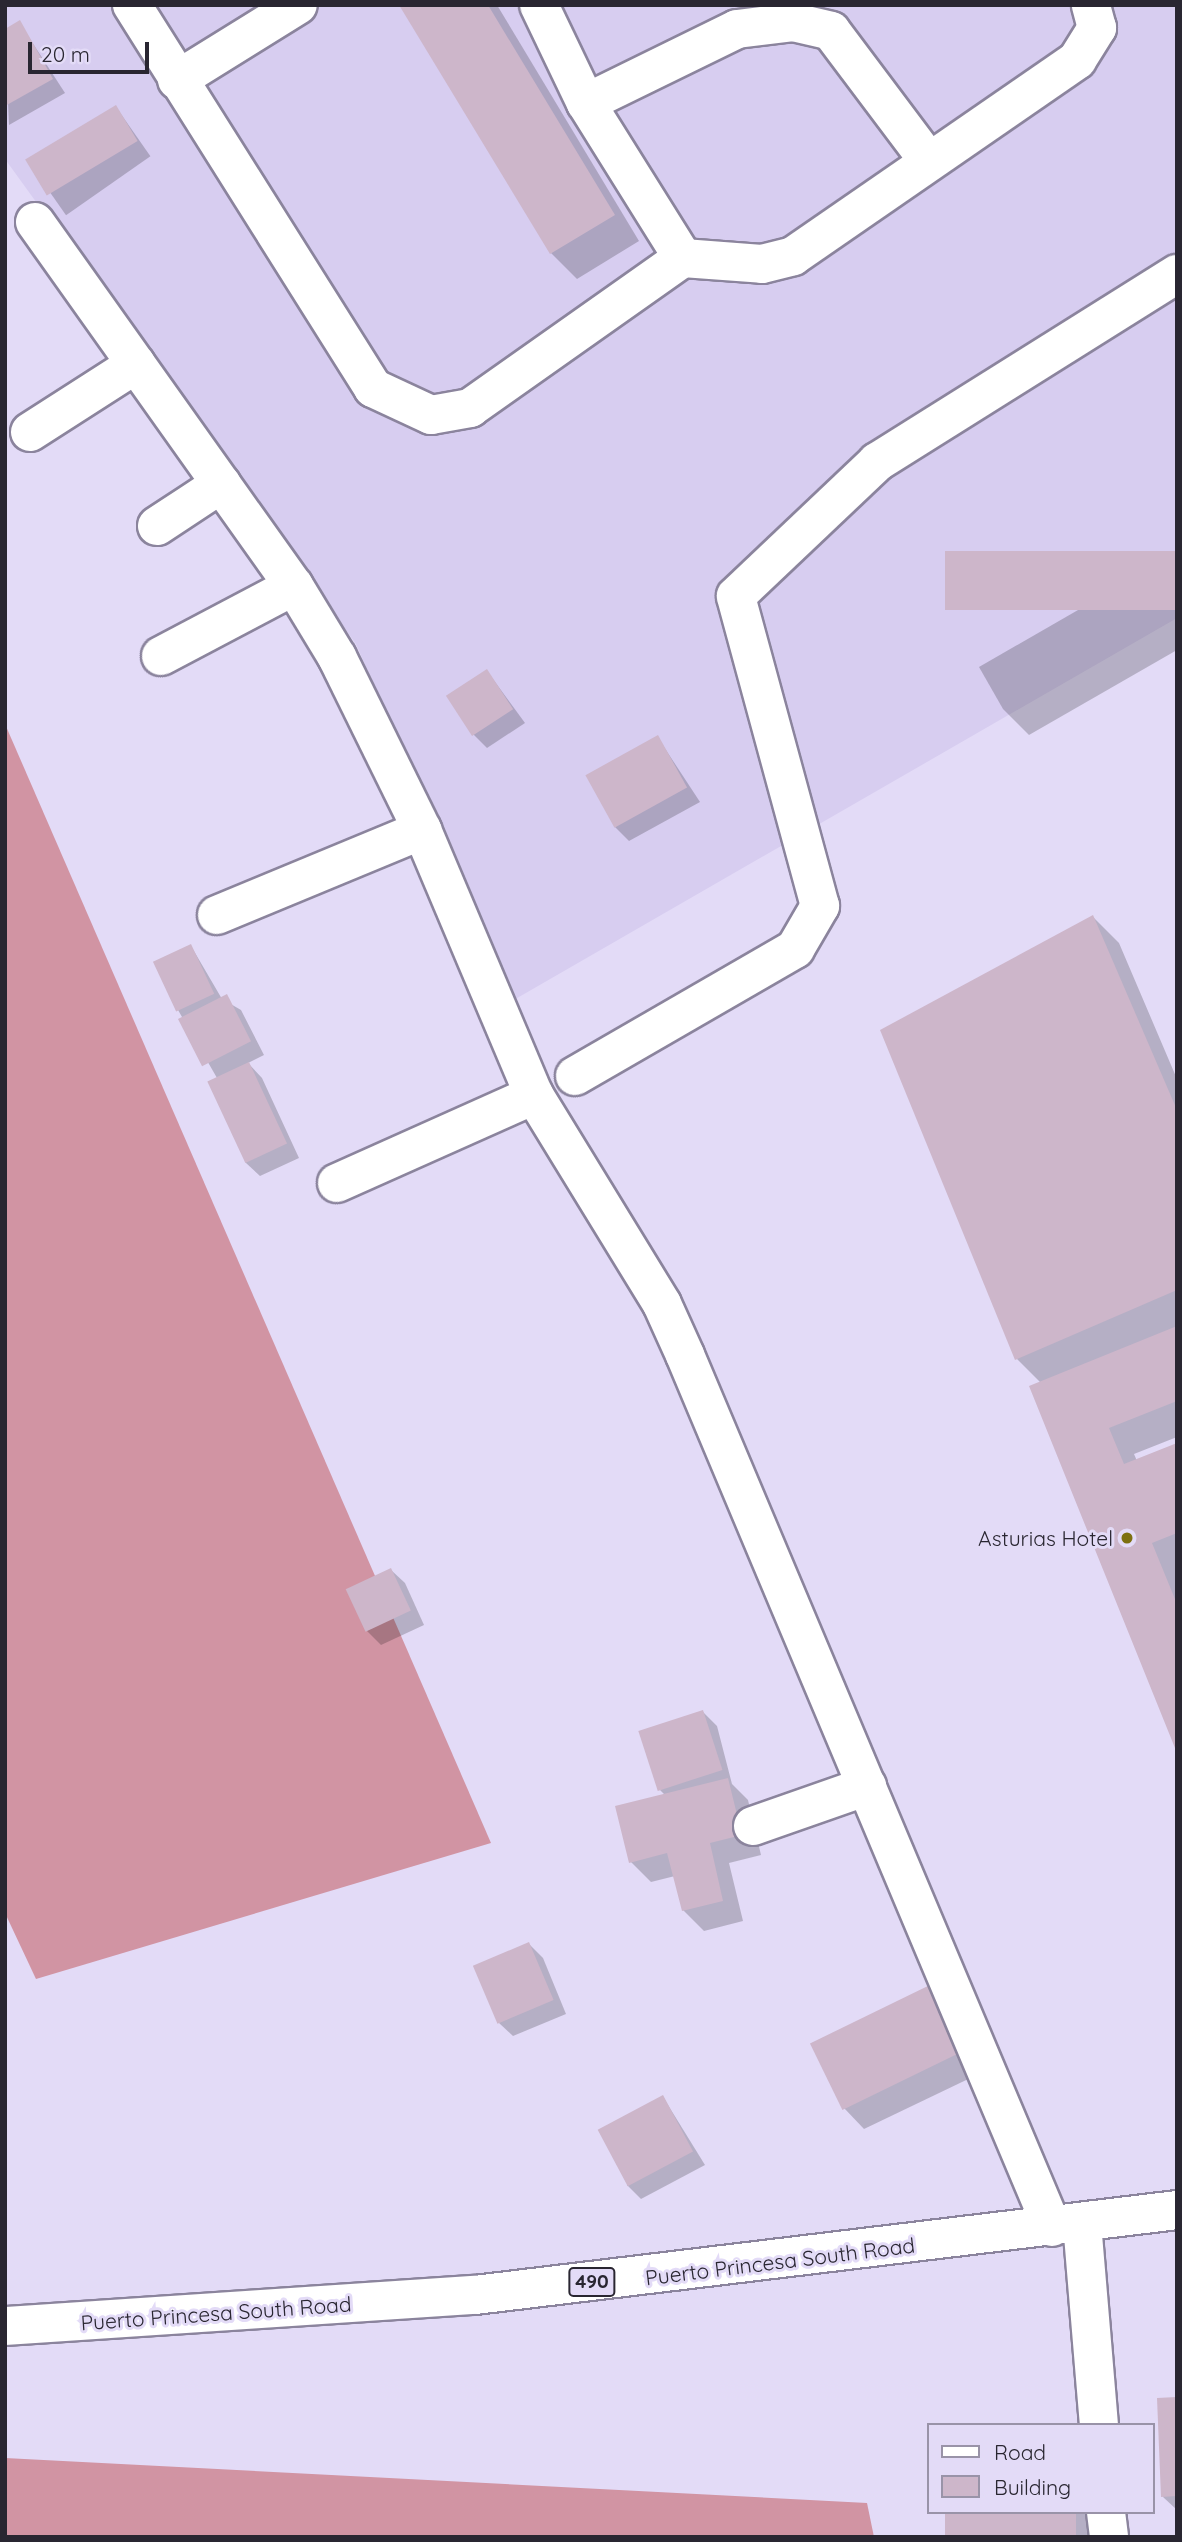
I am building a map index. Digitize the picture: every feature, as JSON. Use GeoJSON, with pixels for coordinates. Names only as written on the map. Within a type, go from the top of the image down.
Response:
{"type":"FeatureCollection","features":[{"type":"Feature","properties":{"kind":"street"},"geometry":{"type":"LineString","coordinates":[[132,5],[373,388],[402,405],[431,415],[470,408],[683,258],[778,264],[927,159],[1077,61],[1097,28],[1091,5]]}},
{"type":"Feature","properties":{"kind":"street"},"geometry":{"type":"LineString","coordinates":[[177,80],[298,5]]}},
{"type":"Feature","properties":{"kind":"street"},"geometry":{"type":"LineString","coordinates":[[539,5],[586,103],[683,258]]}},
{"type":"Feature","properties":{"kind":"street"},"geometry":{"type":"LineString","coordinates":[[586,103],[737,29],[793,22],[831,31],[927,159]]}},
{"type":"Feature","properties":{"kind":"street"},"geometry":{"type":"LineString","coordinates":[[34,222],[294,586],[422,830],[534,1095],[662,1304],[867,1786],[1067,2225],[1099,2423]]}},
{"type":"Feature","properties":{"kind":"street"},"geometry":{"type":"LineString","coordinates":[[575,1076],[795,949],[820,906],[736,596],[877,462],[1177,274]]}},
{"type":"Feature","properties":{"kind":"street"},"geometry":{"type":"LineString","coordinates":[[30,432],[136,364]]}},
{"type":"Feature","properties":{"kind":"street"},"geometry":{"type":"LineString","coordinates":[[158,526],[220,484]]}},
{"type":"Feature","properties":{"kind":"street"},"geometry":{"type":"LineString","coordinates":[[161,656],[294,586]]}},
{"type":"Feature","properties":{"kind":"street"},"geometry":{"type":"LineString","coordinates":[[217,915],[422,830]]}},
{"type":"Feature","properties":{"kind":"street"},"geometry":{"type":"LineString","coordinates":[[337,1183],[534,1095]]}},
{"type":"Feature","properties":{"kind":"street"},"geometry":{"type":"LineString","coordinates":[[752,1826],[867,1786]]}},
{"type":"Feature","properties":{"kind":"street","name":"Puerto Princesa South Road"},"geometry":{"type":"LineString","coordinates":[[5,2326],[475,2295],[1177,2210]]}},
{"type":"Feature","properties":{"kind":"street"},"geometry":{"type":"LineString","coordinates":[[1107,2514],[1108,2537]]}},
{"type":"Feature","properties":{"kind":"shaded area"},"geometry":{"type":"Polygon","coordinates":[[[5,5],[1177,5],[1177,618],[512,1001],[356,644],[5,159],[5,5]]]}},
{"type":"Feature","properties":{"kind":"shaded area"},"geometry":{"type":"Polygon","coordinates":[[[5,724],[491,1843],[36,1979],[5,1913],[5,724]]]}},
{"type":"Feature","properties":{"kind":"shaded area"},"geometry":{"type":"Polygon","coordinates":[[[5,2458],[867,2503],[874,2537],[5,2537],[5,2458]]]}},
{"type":"Feature","properties":{"kind":"building"},"geometry":{"type":"Polygon","coordinates":[[[399,5],[488,5],[615,215],[550,254],[399,5]]]}},
{"type":"Feature","properties":{"kind":"building"},"geometry":{"type":"Polygon","coordinates":[[[20,20],[53,79],[5,106],[5,29],[20,20]]]}},
{"type":"Feature","properties":{"kind":"building"},"geometry":{"type":"Polygon","coordinates":[[[116,105],[138,141],[47,196],[25,160],[116,105]]]}},
{"type":"Feature","properties":{"kind":"building"},"geometry":{"type":"Polygon","coordinates":[[[945,551],[1177,551],[1177,610],[945,610],[945,551]]]}},
{"type":"Feature","properties":{"kind":"building"},"geometry":{"type":"Polygon","coordinates":[[[487,669],[513,709],[472,736],[446,696],[487,669]]]}},
{"type":"Feature","properties":{"kind":"building"},"geometry":{"type":"Polygon","coordinates":[[[658,735],[687,787],[614,828],[585,775],[658,735]]]}},
{"type":"Feature","properties":{"kind":"building"},"geometry":{"type":"Polygon","coordinates":[[[1093,915],[1177,1110],[1177,1290],[1015,1360],[880,1030],[1093,915]]]}},
{"type":"Feature","properties":{"kind":"building"},"geometry":{"type":"Polygon","coordinates":[[[191,944],[214,994],[176,1012],[153,962],[191,944]]]}},
{"type":"Feature","properties":{"kind":"building"},"geometry":{"type":"Polygon","coordinates":[[[227,994],[251,1041],[202,1066],[178,1019],[227,994]]]}},
{"type":"Feature","properties":{"kind":"building"},"geometry":{"type":"Polygon","coordinates":[[[249,1062],[287,1144],[245,1163],[207,1081],[249,1062]]]}},
{"type":"Feature","properties":{"kind":"building","name":"Asturias Hotel"},"geometry":{"type":"Polygon","coordinates":[[[1177,1326],[1177,1401],[1109,1428],[1124,1464],[1177,1443],[1177,1533],[1152,1543],[1177,1604],[1177,1753],[1029,1386],[1177,1326]]]}},
{"type":"Feature","properties":{"kind":"building"},"geometry":{"type":"Polygon","coordinates":[[[391,1568],[411,1611],[366,1632],[346,1589],[391,1568]]]}},
{"type":"Feature","properties":{"kind":"building"},"geometry":{"type":"Polygon","coordinates":[[[703,1710],[722,1770],[658,1791],[638,1731],[703,1710]]]}},
{"type":"Feature","properties":{"kind":"building"},"geometry":{"type":"Polygon","coordinates":[[[728,1778],[742,1835],[710,1843],[723,1901],[682,1911],[667,1853],[629,1863],[615,1806],[728,1778]]]}},
{"type":"Feature","properties":{"kind":"building"},"geometry":{"type":"Polygon","coordinates":[[[529,1942],[554,2000],[497,2024],[473,1966],[529,1942]]]}},
{"type":"Feature","properties":{"kind":"building"},"geometry":{"type":"Polygon","coordinates":[[[934,1983],[966,2050],[842,2110],[810,2043],[934,1983]]]}},
{"type":"Feature","properties":{"kind":"building"},"geometry":{"type":"Polygon","coordinates":[[[663,2095],[693,2152],[628,2186],[598,2130],[663,2095]]]}},
{"type":"Feature","properties":{"kind":"building"},"geometry":{"type":"Polygon","coordinates":[[[1177,2397],[1177,2496],[1161,2497],[1157,2398],[1177,2397]]]}},
{"type":"Feature","properties":{"kind":"building"},"geometry":{"type":"Polygon","coordinates":[[[945,2514],[1076,2514],[1076,2537],[945,2537],[945,2514]]]}},
{"type":"Feature","properties":{"kind":"place","name":"Asturias Hotel"},"geometry":{"type":"Point","coordinates":[1127,1538]}}]}
